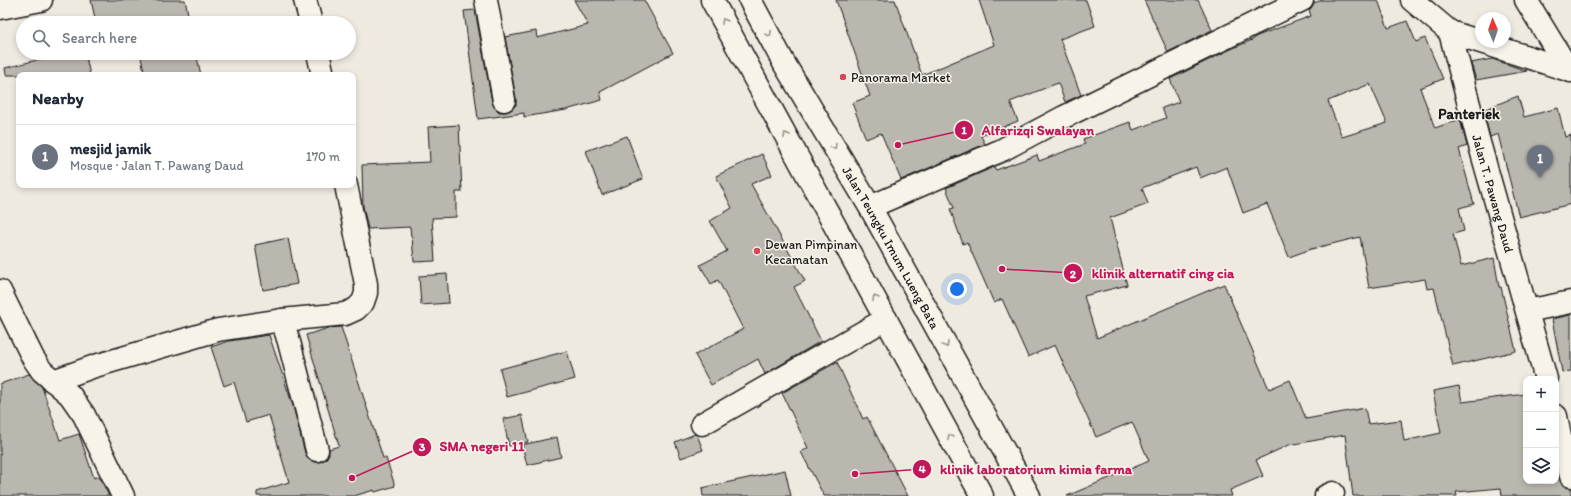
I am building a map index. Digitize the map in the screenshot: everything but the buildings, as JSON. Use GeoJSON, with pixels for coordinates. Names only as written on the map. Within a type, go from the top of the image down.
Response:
{"type":"FeatureCollection","features":[{"type":"Feature","properties":{"kind":"main road"},"geometry":{"type":"LineString","coordinates":[[0,8],[41,0]]}},
{"type":"Feature","properties":{"kind":"main road"},"geometry":{"type":"LineString","coordinates":[[306,0],[309,16]]}},
{"type":"Feature","properties":{"kind":"main road"},"geometry":{"type":"LineString","coordinates":[[486,0],[504,100]]}},
{"type":"Feature","properties":{"kind":"main road"},"geometry":{"type":"LineString","coordinates":[[712,0],[982,496]]}},
{"type":"Feature","properties":{"kind":"main road","name":"Jalan Teungku Imum Lueng Bata"},"geometry":{"type":"LineString","coordinates":[[750,0],[785,65],[870,207],[1029,496]]}},
{"type":"Feature","properties":{"kind":"main road"},"geometry":{"type":"LineString","coordinates":[[870,207],[1002,150],[1071,114],[1302,0]]}},
{"type":"Feature","properties":{"kind":"main road"},"geometry":{"type":"LineString","coordinates":[[1412,0],[1450,32],[1569,70]]}},
{"type":"Feature","properties":{"kind":"main road"},"geometry":{"type":"LineString","coordinates":[[1526,0],[1569,70]]}},
{"type":"Feature","properties":{"kind":"main road","name":"Jalan T. Pawang Daud"},"geometry":{"type":"LineString","coordinates":[[1450,32],[1478,139],[1545,376]]}},
{"type":"Feature","properties":{"kind":"main road"},"geometry":{"type":"LineString","coordinates":[[320,60],[322,72]]}},
{"type":"Feature","properties":{"kind":"main road"},"geometry":{"type":"LineString","coordinates":[[54,382],[95,366],[218,330],[282,320],[345,314],[356,309],[363,302],[366,293],[366,284],[347,188]]}},
{"type":"Feature","properties":{"kind":"main road"},"geometry":{"type":"LineString","coordinates":[[0,291],[33,358],[42,371],[70,396],[84,414],[123,496]]}},
{"type":"Feature","properties":{"kind":"main road"},"geometry":{"type":"LineString","coordinates":[[1527,311],[1571,302]]}},
{"type":"Feature","properties":{"kind":"main road"},"geometry":{"type":"LineString","coordinates":[[702,424],[886,319]]}},
{"type":"Feature","properties":{"kind":"main road"},"geometry":{"type":"LineString","coordinates":[[282,320],[317,450]]}},
{"type":"Feature","properties":{"kind":"main road"},"geometry":{"type":"LineString","coordinates":[[1559,432],[1571,476]]}},
{"type":"Feature","properties":{"kind":"place","name":"Panorama Market"},"geometry":{"type":"Point","coordinates":[843,77]}},
{"type":"Feature","properties":{"kind":"place","name":"Alfarizqi Swalayan"},"geometry":{"type":"Point","coordinates":[898,145]}},
{"type":"Feature","properties":{"kind":"place","name":"mesjid jamik"},"geometry":{"type":"Point","coordinates":[1540,178]}},
{"type":"Feature","properties":{"kind":"place","name":"Dewan Pimpinan Kecamatan"},"geometry":{"type":"Point","coordinates":[757,251]}},
{"type":"Feature","properties":{"kind":"place","name":"klinik alternatif cing cia"},"geometry":{"type":"Point","coordinates":[1002,269]}},
{"type":"Feature","properties":{"kind":"place","name":"klinik laboratorium kimia farma"},"geometry":{"type":"Point","coordinates":[855,474]}},
{"type":"Feature","properties":{"kind":"place","name":"SMA negeri 11"},"geometry":{"type":"Point","coordinates":[352,478]}},
{"type":"Feature","properties":{"kind":"district","name":"Panteriek"},"geometry":{"type":"Point","coordinates":[1469,114]}}]}
